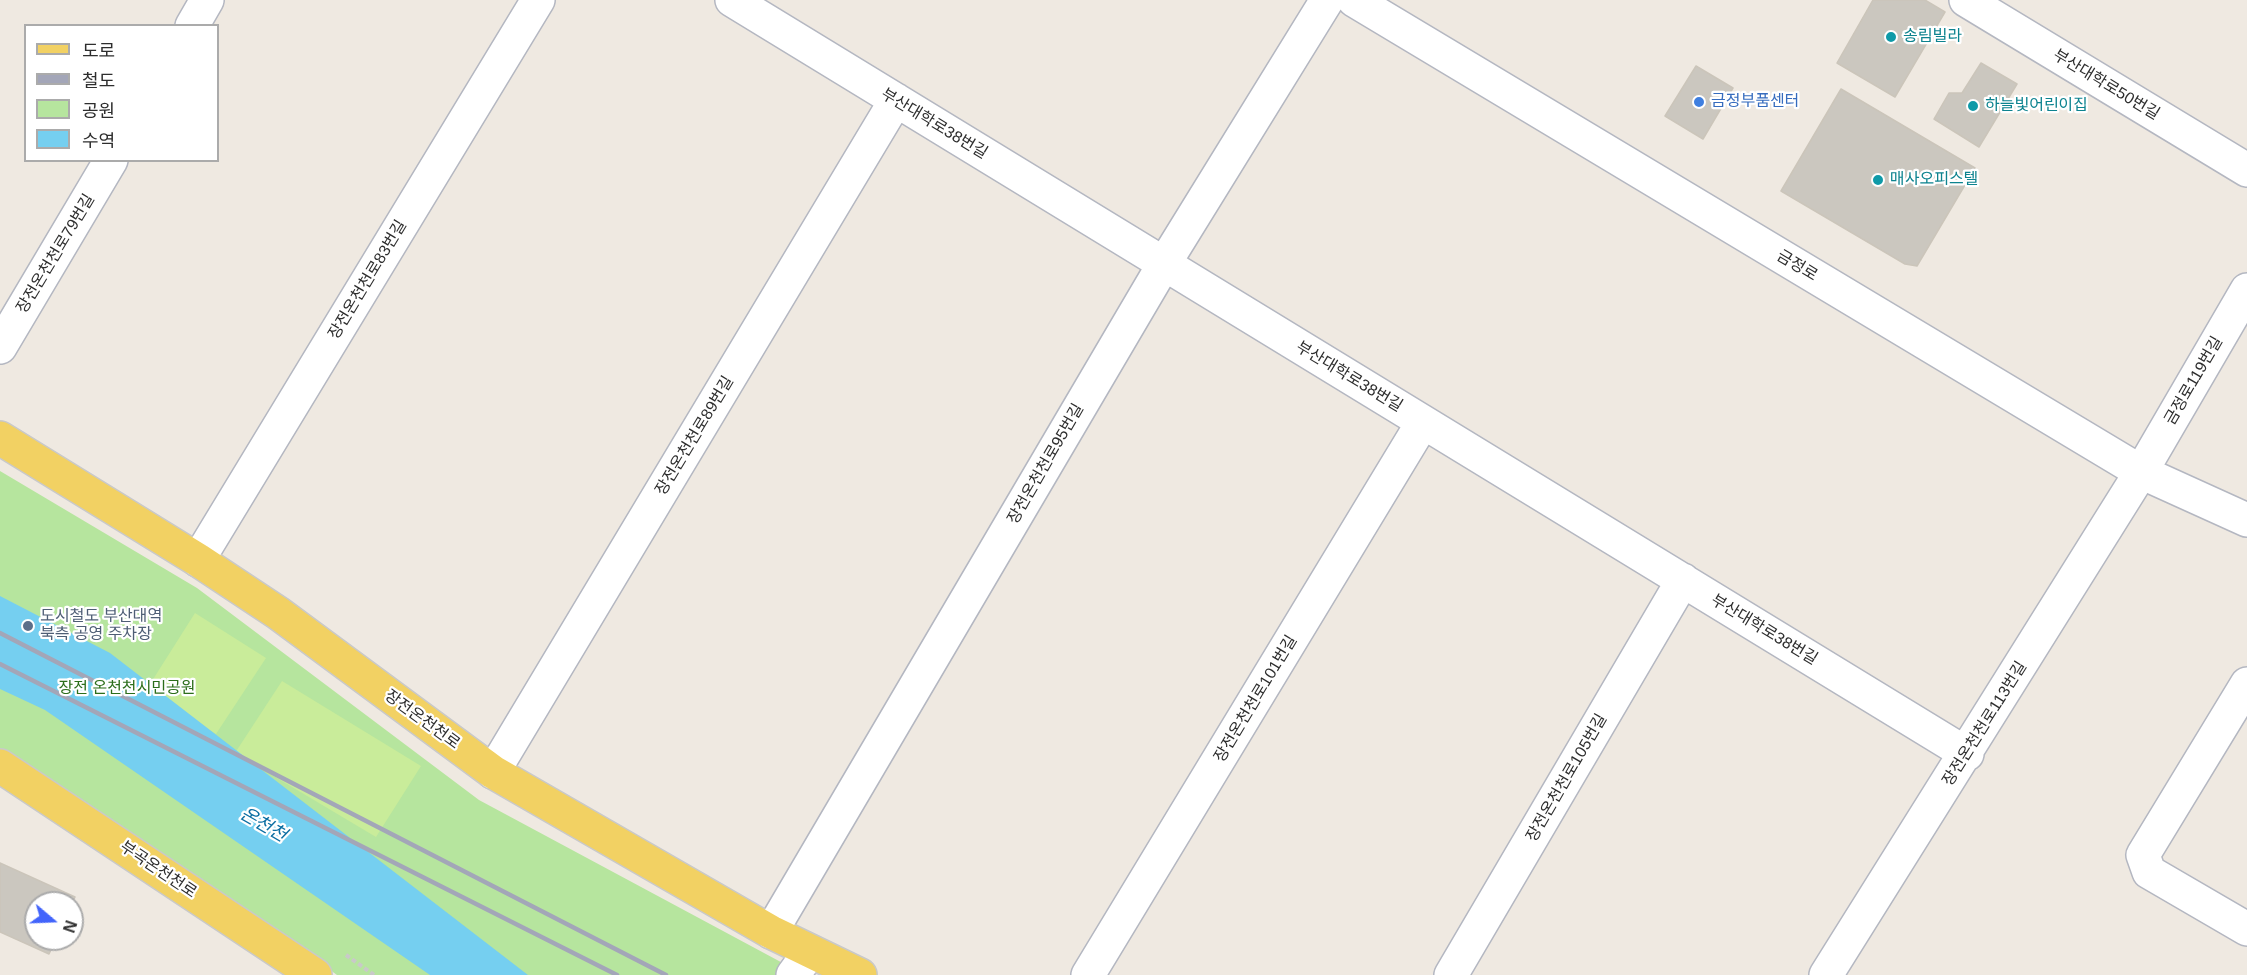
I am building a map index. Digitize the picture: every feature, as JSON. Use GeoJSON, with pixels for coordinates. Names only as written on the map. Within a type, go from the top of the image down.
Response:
{"type":"FeatureCollection","features":[{"type":"Feature","properties":{"kind":"main road","name":"장전온천천로"},"geometry":{"type":"LineString","coordinates":[[0,438],[198,560],[278,613],[493,772],[771,932],[801,964],[860,975]]}},
{"type":"Feature","properties":{"kind":"main road","name":"부곡온천천로"},"geometry":{"type":"LineString","coordinates":[[0,766],[315,975]]}},
{"type":"Feature","properties":{"kind":"street"},"geometry":{"type":"LineString","coordinates":[[193,24],[207,0]]}},
{"type":"Feature","properties":{"kind":"street","name":"장전온천천로83번길"},"geometry":{"type":"LineString","coordinates":[[198,560],[538,0]]}},
{"type":"Feature","properties":{"kind":"street","name":"부산대학로38번길"},"geometry":{"type":"LineString","coordinates":[[732,0],[1967,754]]}},
{"type":"Feature","properties":{"kind":"street","name":"장전온천천로95번길"},"geometry":{"type":"LineString","coordinates":[[771,932],[1164,264],[1327,0]]}},
{"type":"Feature","properties":{"kind":"street","name":"금정로"},"geometry":{"type":"LineString","coordinates":[[1354,0],[2141,472],[2247,520]]}},
{"type":"Feature","properties":{"kind":"street","name":"부산대학로50번길"},"geometry":{"type":"LineString","coordinates":[[1966,0],[2247,170]]}},
{"type":"Feature","properties":{"kind":"street","name":"장전온천천로89번길"},"geometry":{"type":"LineString","coordinates":[[493,772],[896,100]]}},
{"type":"Feature","properties":{"kind":"street","name":"장전온천천로79번길"},"geometry":{"type":"LineString","coordinates":[[0,347],[110,162]]}},
{"type":"Feature","properties":{"kind":"street","name":"금정로119번길"},"geometry":{"type":"LineString","coordinates":[[2141,472],[2247,290]]}},
{"type":"Feature","properties":{"kind":"street","name":"장전온천천로101번길"},"geometry":{"type":"LineString","coordinates":[[1088,975],[1423,422]]}},
{"type":"Feature","properties":{"kind":"street","name":"장전온천천로113번길"},"geometry":{"type":"LineString","coordinates":[[1826,975],[1967,754],[2141,472]]}},
{"type":"Feature","properties":{"kind":"street","name":"장전온천천로105번길"},"geometry":{"type":"LineString","coordinates":[[1451,975],[1683,580]]}},
{"type":"Feature","properties":{"kind":"street"},"geometry":{"type":"LineString","coordinates":[[2247,684],[2143,855],[2149,872],[2247,929]]}},
{"type":"Feature","properties":{"kind":"green space","name":"장전 온천천시민공원"},"geometry":{"type":"Polygon","coordinates":[[[0,471],[197,588],[479,800],[805,975],[337,975],[288,939],[0,754],[0,471]]]}},
{"type":"Feature","properties":{"kind":"green space"},"geometry":{"type":"Polygon","coordinates":[[[195,613],[266,658],[216,734],[145,692],[195,613]]]}},
{"type":"Feature","properties":{"kind":"green space"},"geometry":{"type":"Polygon","coordinates":[[[282,681],[421,766],[376,837],[235,753],[282,681]]]}},
{"type":"Feature","properties":{"kind":"water","name":"온천천"},"geometry":{"type":"Polygon","coordinates":[[[0,596],[110,653],[528,975],[430,975],[45,710],[0,689],[0,596]]]}},
{"type":"Feature","properties":{"kind":"building","name":"송림빌라"},"geometry":{"type":"Polygon","coordinates":[[[1873,0],[1925,0],[1945,12],[1895,97],[1837,63],[1873,0]]]}},
{"type":"Feature","properties":{"kind":"building","name":"하늘빛어린이집"},"geometry":{"type":"Polygon","coordinates":[[[1981,63],[2017,84],[1979,147],[1934,119],[1949,93],[1962,93],[1981,63]]]}},
{"type":"Feature","properties":{"kind":"building","name":"금정부품센터"},"geometry":{"type":"Polygon","coordinates":[[[1696,66],[1733,88],[1703,139],[1665,116],[1696,66]]]}},
{"type":"Feature","properties":{"kind":"building","name":"매사오피스텔"},"geometry":{"type":"Polygon","coordinates":[[[1841,89],[1975,168],[1917,266],[1905,264],[1781,191],[1841,89]]]}},
{"type":"Feature","properties":{"kind":"building"},"geometry":{"type":"Polygon","coordinates":[[[0,863],[62,891],[24,891],[24,943],[0,932],[0,863]]]}},
{"type":"Feature","properties":{"kind":"railway"},"geometry":{"type":"LineString","coordinates":[[0,633],[666,975]]}},
{"type":"Feature","properties":{"kind":"railway"},"geometry":{"type":"LineString","coordinates":[[0,664],[617,975]]}},
{"type":"Feature","properties":{"kind":"place","name":"송림빌라"},"geometry":{"type":"Point","coordinates":[1891,37]}},
{"type":"Feature","properties":{"kind":"place","name":"금정부품센터"},"geometry":{"type":"Point","coordinates":[1699,102]}},
{"type":"Feature","properties":{"kind":"place","name":"하늘빛어린이집"},"geometry":{"type":"Point","coordinates":[1973,106]}},
{"type":"Feature","properties":{"kind":"place","name":"매사오피스텔"},"geometry":{"type":"Point","coordinates":[1878,180]}},
{"type":"Feature","properties":{"kind":"place","name":"도시철도 부산대역 북측 공영 주차장"},"geometry":{"type":"Point","coordinates":[28,626]}}]}
